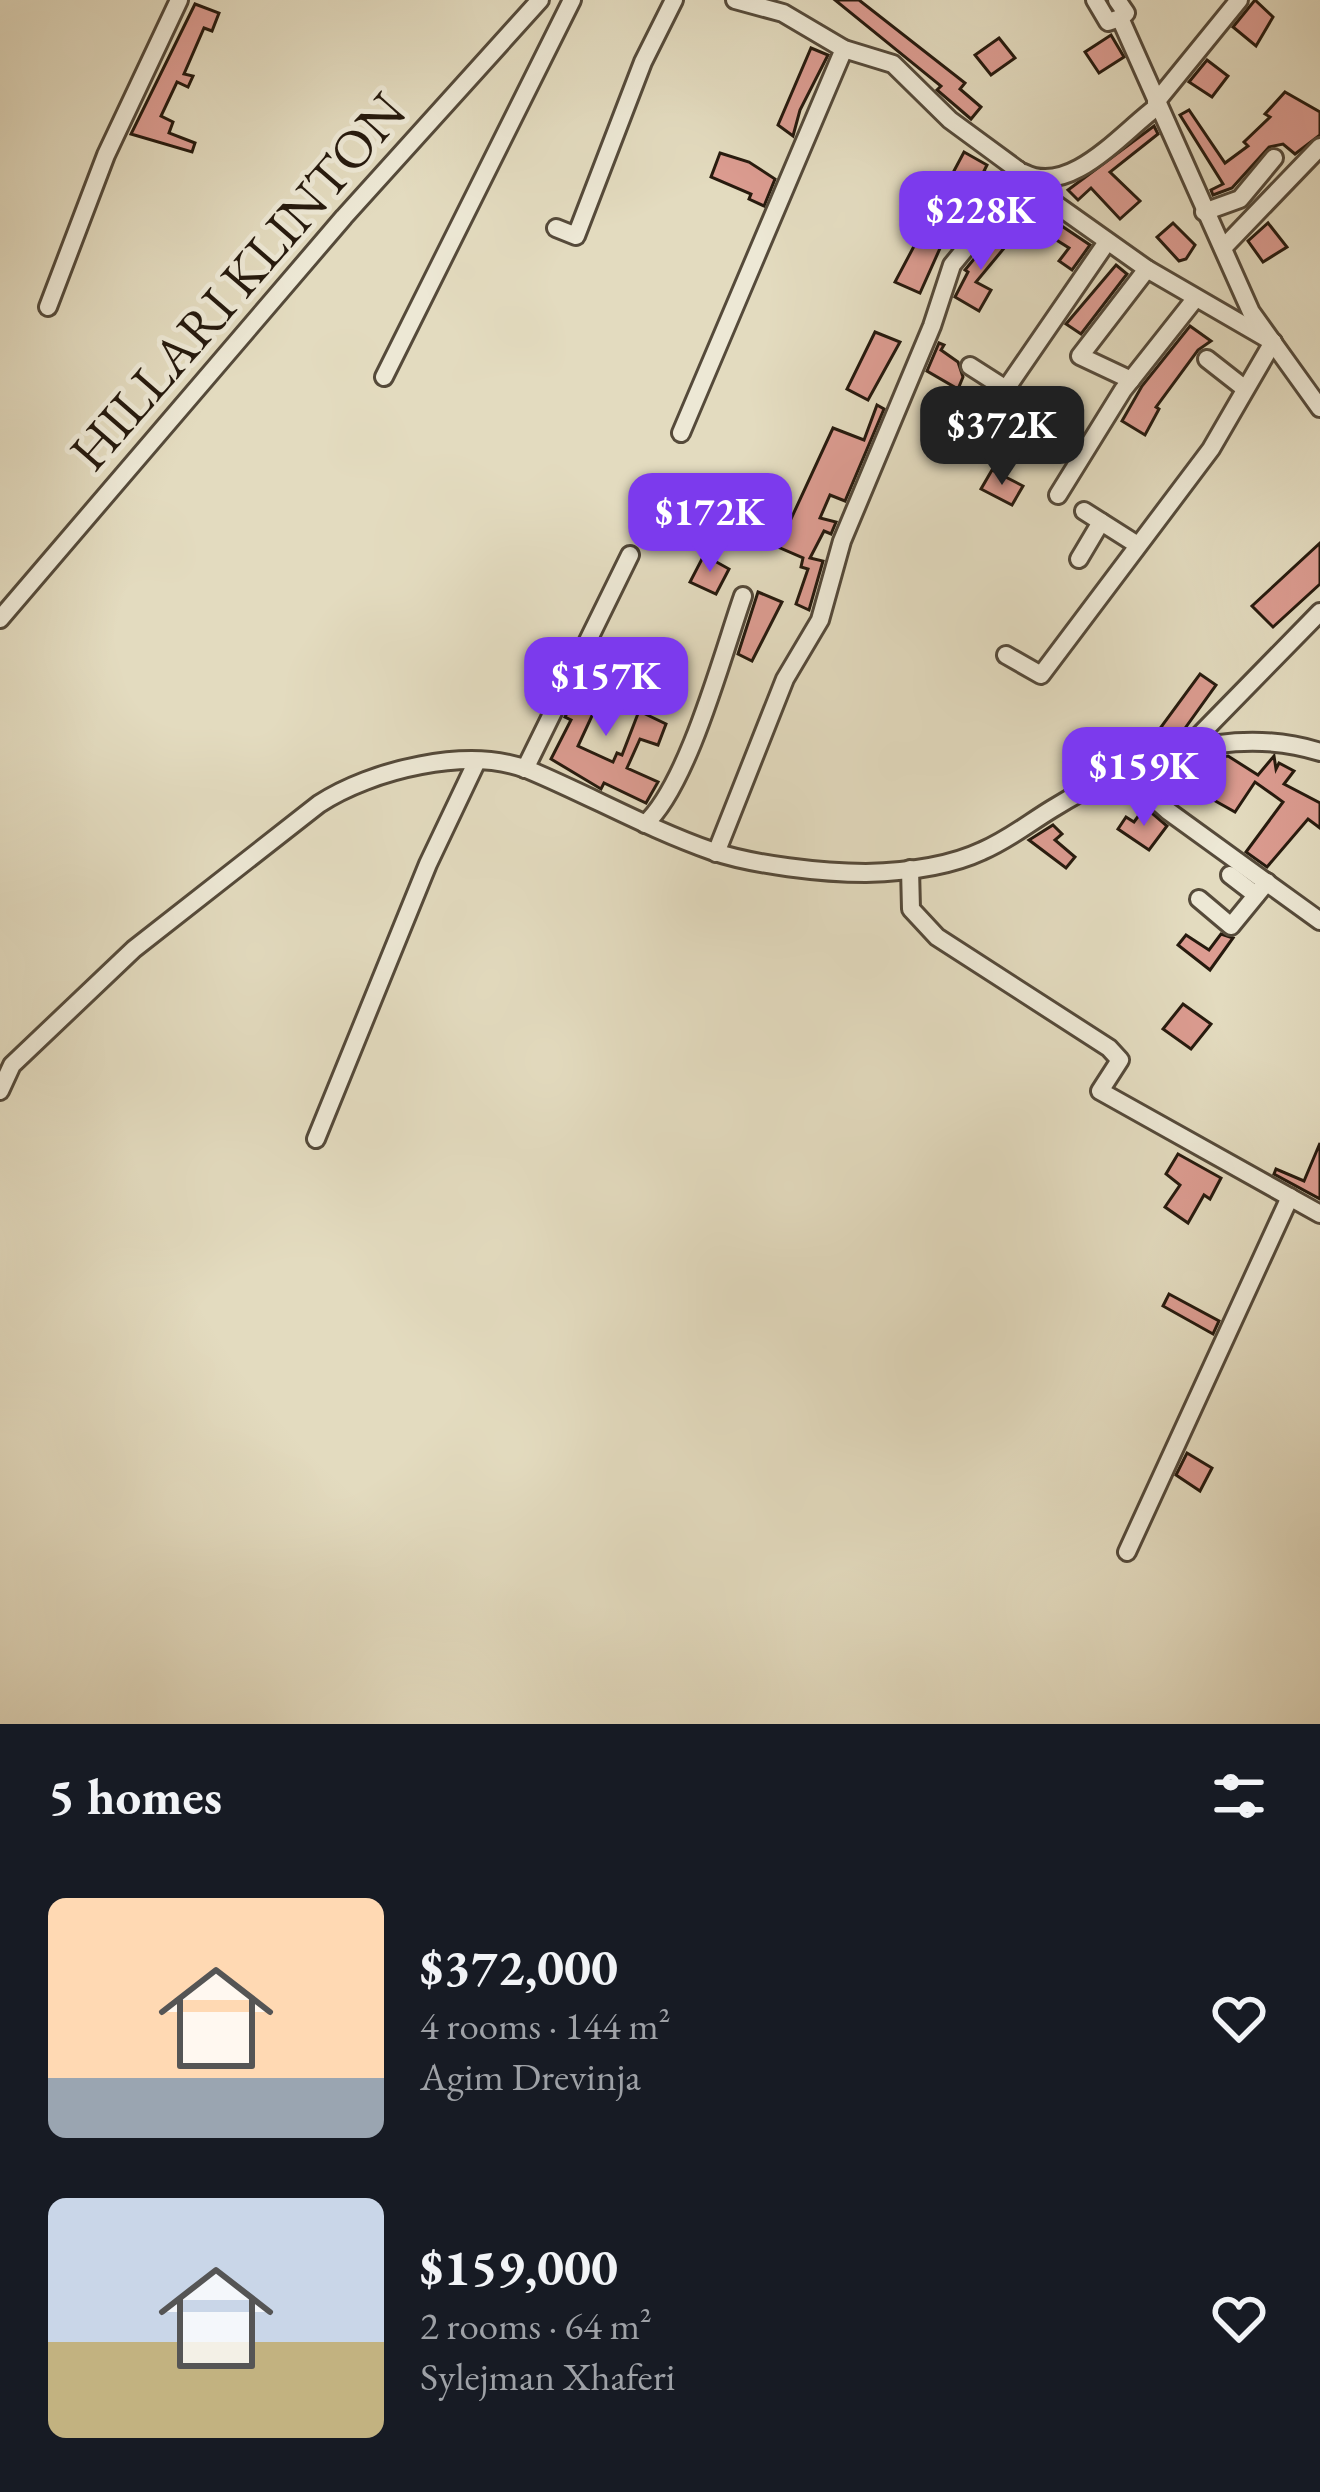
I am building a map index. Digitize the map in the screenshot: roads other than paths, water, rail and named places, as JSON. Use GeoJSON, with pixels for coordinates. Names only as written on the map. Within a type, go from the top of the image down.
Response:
{"type":"FeatureCollection","features":[{"type":"Feature","properties":{"kind":"street"},"geometry":{"type":"LineString","coordinates":[[48,307],[106,155],[179,0]]}},
{"type":"Feature","properties":{"kind":"street","name":"HILLARI KLINTON"},"geometry":{"type":"LineString","coordinates":[[0,619],[344,217],[540,0]]}},
{"type":"Feature","properties":{"kind":"street"},"geometry":{"type":"LineString","coordinates":[[384,377],[572,0]]}},
{"type":"Feature","properties":{"kind":"street"},"geometry":{"type":"LineString","coordinates":[[556,228],[576,236],[643,62],[674,0]]}},
{"type":"Feature","properties":{"kind":"street"},"geometry":{"type":"LineString","coordinates":[[735,0],[783,13],[844,50],[893,64],[950,120],[1034,178],[1060,178],[1095,158],[1157,104],[1239,0]]}},
{"type":"Feature","properties":{"kind":"street"},"geometry":{"type":"LineString","coordinates":[[1094,0],[1108,22],[1125,8],[1157,104],[1251,312],[1320,407]]}},
{"type":"Feature","properties":{"kind":"street"},"geometry":{"type":"LineString","coordinates":[[681,433],[844,50]]}},
{"type":"Feature","properties":{"kind":"street"},"geometry":{"type":"LineString","coordinates":[[1223,248],[1320,147]]}},
{"type":"Feature","properties":{"kind":"street"},"geometry":{"type":"LineString","coordinates":[[1204,212],[1240,199],[1274,158]]}},
{"type":"Feature","properties":{"kind":"street"},"geometry":{"type":"LineString","coordinates":[[1018,170],[1037,191],[1147,269],[1273,342]]}},
{"type":"Feature","properties":{"kind":"street"},"geometry":{"type":"LineString","coordinates":[[716,853],[785,679],[820,620],[842,541],[932,326],[952,265],[988,221],[1018,170]]}},
{"type":"Feature","properties":{"kind":"street"},"geometry":{"type":"LineString","coordinates":[[575,178],[595,187]]}},
{"type":"Feature","properties":{"kind":"street"},"geometry":{"type":"LineString","coordinates":[[970,366],[1003,394],[1108,242]]}},
{"type":"Feature","properties":{"kind":"street"},"geometry":{"type":"LineString","coordinates":[[1131,380],[1080,356],[1147,269]]}},
{"type":"Feature","properties":{"kind":"street"},"geometry":{"type":"LineString","coordinates":[[1058,495],[1131,380],[1195,299]]}},
{"type":"Feature","properties":{"kind":"street"},"geometry":{"type":"LineString","coordinates":[[1006,655],[1041,675],[1211,449],[1273,342]]}},
{"type":"Feature","properties":{"kind":"street"},"geometry":{"type":"LineString","coordinates":[[1208,359],[1244,388]]}},
{"type":"Feature","properties":{"kind":"street"},"geometry":{"type":"LineString","coordinates":[[1084,511],[1136,544]]}},
{"type":"Feature","properties":{"kind":"street"},"geometry":{"type":"LineString","coordinates":[[1079,559],[1101,522]]}},
{"type":"Feature","properties":{"kind":"street"},"geometry":{"type":"LineString","coordinates":[[525,769],[630,555]]}},
{"type":"Feature","properties":{"kind":"street"},"geometry":{"type":"LineString","coordinates":[[645,824],[656,814],[681,764],[743,596]]}},
{"type":"Feature","properties":{"kind":"street"},"geometry":{"type":"LineString","coordinates":[[1184,752],[1320,612]]}},
{"type":"Feature","properties":{"kind":"street"},"geometry":{"type":"LineString","coordinates":[[1271,631],[1288,645]]}},
{"type":"Feature","properties":{"kind":"street"},"geometry":{"type":"LineString","coordinates":[[0,1090],[12,1065],[134,949],[319,804],[346,787],[406,768],[476,763],[525,769],[716,853],[865,873],[978,854],[1123,771],[1184,752],[1254,740],[1288,742],[1320,752]]}},
{"type":"Feature","properties":{"kind":"street"},"geometry":{"type":"LineString","coordinates":[[316,1139],[428,864],[476,763]]}},
{"type":"Feature","properties":{"kind":"street"},"geometry":{"type":"LineString","coordinates":[[1123,771],[1262,888]]}},
{"type":"Feature","properties":{"kind":"street"},"geometry":{"type":"LineString","coordinates":[[910,868],[911,909],[938,937],[1109,1048],[1120,1060],[1100,1090],[1320,1214]]}},
{"type":"Feature","properties":{"kind":"street"},"geometry":{"type":"LineString","coordinates":[[1230,875],[1320,921]]}},
{"type":"Feature","properties":{"kind":"street"},"geometry":{"type":"LineString","coordinates":[[1199,899],[1231,926],[1262,888]]}},
{"type":"Feature","properties":{"kind":"street"},"geometry":{"type":"LineString","coordinates":[[1127,1552],[1290,1197]]}}]}
